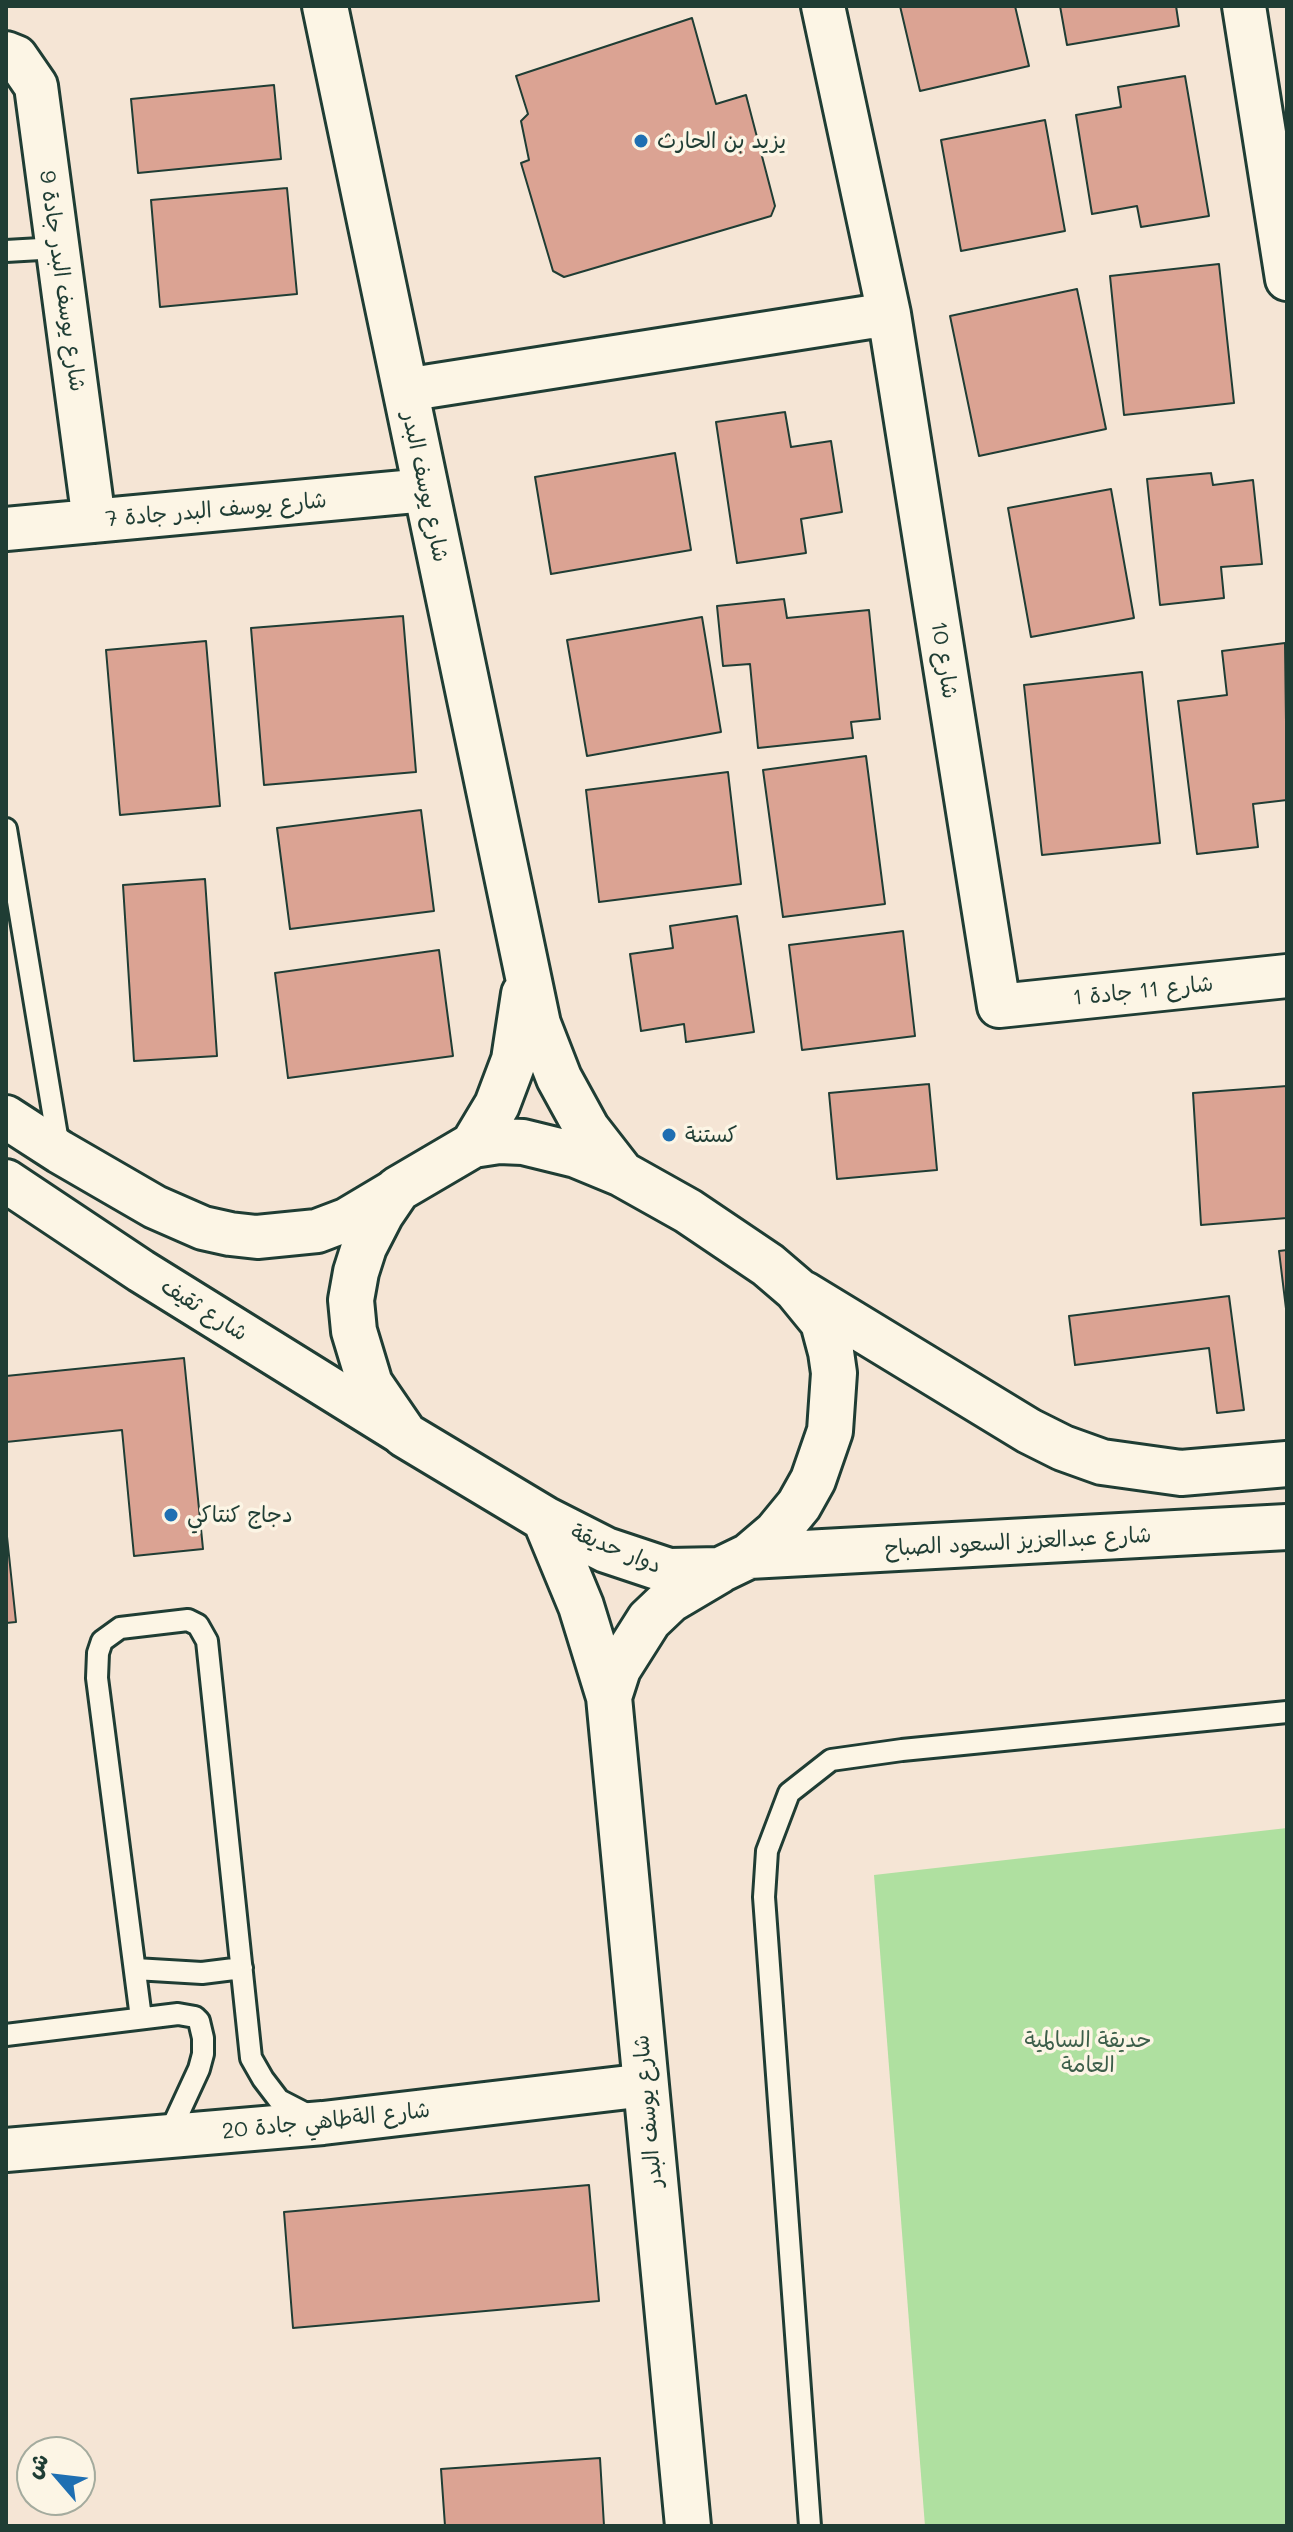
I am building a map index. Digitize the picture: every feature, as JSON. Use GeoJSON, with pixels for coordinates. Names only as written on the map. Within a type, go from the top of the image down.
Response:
{"type":"FeatureCollection","features":[{"type":"Feature","properties":{"kind":"street","name":"شارع يوسف البدر"},"geometry":{"type":"LineString","coordinates":[[325,6],[538,1024],[559,1078],[587,1129],[622,1174]]}},
{"type":"Feature","properties":{"kind":"street","name":"شارع 10"},"geometry":{"type":"LineString","coordinates":[[823,6],[889,314],[999,1006]]}},
{"type":"Feature","properties":{"kind":"street"},"geometry":{"type":"LineString","coordinates":[[1244,6],[1287,279]]}},
{"type":"Feature","properties":{"kind":"street","name":"شارع يوسف البدر جادة 9"},"geometry":{"type":"LineString","coordinates":[[6,53],[16,57],[36,86],[94,521]]}},
{"type":"Feature","properties":{"kind":"street"},"geometry":{"type":"LineString","coordinates":[[405,390],[889,314]]}},
{"type":"Feature","properties":{"kind":"street","name":"شارع يوسف البدر جادة 7"},"geometry":{"type":"LineString","coordinates":[[6,529],[426,490]]}},
{"type":"Feature","properties":{"kind":"street","name":"شارع يوسف البدر"},"geometry":{"type":"LineString","coordinates":[[473,1145],[497,1105],[514,1060],[526,967]]}},
{"type":"Feature","properties":{"kind":"street","name":"شارع 11 جادة 1"},"geometry":{"type":"LineString","coordinates":[[999,1006],[1287,976]]}},
{"type":"Feature","properties":{"kind":"street"},"geometry":{"type":"LineString","coordinates":[[6,1117],[155,1207],[203,1228],[257,1237],[317,1231],[346,1220],[398,1189]]}},
{"type":"Feature","properties":{"kind":"street","name":"دوار حديقة"},"geometry":{"type":"LineString","coordinates":[[499,1141],[554,1148],[622,1174],[738,1242],[796,1289],[823,1322],[831,1352],[834,1391],[830,1431],[813,1480],[799,1505],[776,1533],[734,1563],[669,1571],[606,1550],[545,1519],[405,1435],[370,1384],[354,1331],[351,1300],[356,1272],[364,1247],[381,1214],[398,1189],[473,1145],[499,1141]]}},
{"type":"Feature","properties":{"kind":"street","name":"شارع ثقيف"},"geometry":{"type":"LineString","coordinates":[[6,1181],[141,1271],[405,1435]]}},
{"type":"Feature","properties":{"kind":"street"},"geometry":{"type":"LineString","coordinates":[[796,1289],[1029,1431],[1102,1462],[1181,1473],[1287,1464]]}},
{"type":"Feature","properties":{"kind":"street","name":"شارع يوسف البدر"},"geometry":{"type":"LineString","coordinates":[[545,1519],[581,1606],[609,1697],[688,2526]]}},
{"type":"Feature","properties":{"kind":"street","name":"شارع عبدالعزيز السعود الصباح"},"geometry":{"type":"LineString","coordinates":[[734,1563],[1287,1527]]}},
{"type":"Feature","properties":{"kind":"street","name":"شارع يوسف البدر"},"geometry":{"type":"LineString","coordinates":[[609,1697],[618,1669],[649,1620],[670,1600],[734,1563]]}},
{"type":"Feature","properties":{"kind":"street","name":"شارع الةطاهي جادة 20"},"geometry":{"type":"LineString","coordinates":[[6,2150],[323,2123],[646,2085]]}},
{"type":"Feature","properties":{"kind":"lane"},"geometry":{"type":"LineString","coordinates":[[6,251],[58,248]]}},
{"type":"Feature","properties":{"kind":"lane"},"geometry":{"type":"LineString","coordinates":[[6,829],[60,1152]]}},
{"type":"Feature","properties":{"kind":"lane"},"geometry":{"type":"LineString","coordinates":[[141,2018],[97,1678],[98,1653],[102,1641],[120,1628],[188,1620],[198,1625],[207,1641],[251,2058],[279,2100],[323,2123]]}},
{"type":"Feature","properties":{"kind":"lane"},"geometry":{"type":"LineString","coordinates":[[810,2526],[764,1897],[767,1851],[789,1793],[831,1760],[902,1750],[1287,1712]]}},
{"type":"Feature","properties":{"kind":"lane"},"geometry":{"type":"LineString","coordinates":[[135,1969],[202,1973],[242,1968]]}},
{"type":"Feature","properties":{"kind":"lane"},"geometry":{"type":"LineString","coordinates":[[6,2035],[141,2018],[189,2015],[199,2021],[203,2038],[199,2069],[168,2136]]}},
{"type":"Feature","properties":{"kind":"green space","name":"حديقة السالمية العامة"},"geometry":{"type":"Polygon","coordinates":[[[1287,1828],[1287,2526],[925,2526],[874,1875],[1287,1828]]]}},
{"type":"Feature","properties":{"kind":"building"},"geometry":{"type":"Polygon","coordinates":[[[900,6],[1015,6],[1029,66],[920,91],[900,6]]]}},
{"type":"Feature","properties":{"kind":"building"},"geometry":{"type":"Polygon","coordinates":[[[1060,6],[1176,6],[1179,26],[1067,45],[1060,6]]]}},
{"type":"Feature","properties":{"kind":"building","name":"يزيد بن الحارث"},"geometry":{"type":"Polygon","coordinates":[[[692,18],[716,104],[746,95],[775,206],[771,216],[564,277],[553,271],[521,163],[529,160],[521,121],[528,114],[516,76],[692,18]]]}},
{"type":"Feature","properties":{"kind":"building"},"geometry":{"type":"Polygon","coordinates":[[[1185,76],[1209,216],[1141,227],[1137,206],[1092,214],[1076,115],[1121,107],[1118,87],[1185,76]]]}},
{"type":"Feature","properties":{"kind":"building"},"geometry":{"type":"Polygon","coordinates":[[[274,85],[281,159],[138,173],[131,99],[274,85]]]}},
{"type":"Feature","properties":{"kind":"building"},"geometry":{"type":"Polygon","coordinates":[[[1045,120],[1065,231],[961,251],[941,140],[1045,120]]]}},
{"type":"Feature","properties":{"kind":"building"},"geometry":{"type":"Polygon","coordinates":[[[287,188],[297,294],[160,307],[151,200],[287,188]]]}},
{"type":"Feature","properties":{"kind":"building"},"geometry":{"type":"Polygon","coordinates":[[[1219,264],[1234,403],[1124,415],[1110,276],[1219,264]]]}},
{"type":"Feature","properties":{"kind":"building"},"geometry":{"type":"Polygon","coordinates":[[[1077,289],[1106,429],[979,456],[950,316],[1077,289]]]}},
{"type":"Feature","properties":{"kind":"building"},"geometry":{"type":"Polygon","coordinates":[[[785,412],[791,447],[831,441],[842,512],[801,519],[806,553],[737,563],[716,422],[785,412]]]}},
{"type":"Feature","properties":{"kind":"building"},"geometry":{"type":"Polygon","coordinates":[[[675,453],[691,550],[551,574],[535,477],[675,453]]]}},
{"type":"Feature","properties":{"kind":"building"},"geometry":{"type":"Polygon","coordinates":[[[1211,473],[1213,485],[1253,480],[1262,564],[1221,567],[1224,598],[1160,605],[1147,479],[1211,473]]]}},
{"type":"Feature","properties":{"kind":"building"},"geometry":{"type":"Polygon","coordinates":[[[1111,489],[1134,618],[1031,637],[1008,508],[1111,489]]]}},
{"type":"Feature","properties":{"kind":"building"},"geometry":{"type":"Polygon","coordinates":[[[784,599],[787,618],[869,610],[880,719],[851,722],[853,738],[758,748],[750,664],[723,666],[717,606],[784,599]]]}},
{"type":"Feature","properties":{"kind":"building"},"geometry":{"type":"Polygon","coordinates":[[[403,616],[416,772],[264,785],[251,628],[403,616]]]}},
{"type":"Feature","properties":{"kind":"building"},"geometry":{"type":"Polygon","coordinates":[[[702,617],[721,732],[587,756],[567,640],[702,617]]]}},
{"type":"Feature","properties":{"kind":"building"},"geometry":{"type":"Polygon","coordinates":[[[206,641],[220,806],[120,815],[106,650],[206,641]]]}},
{"type":"Feature","properties":{"kind":"building"},"geometry":{"type":"Polygon","coordinates":[[[1285,643],[1287,800],[1253,804],[1258,847],[1197,854],[1178,701],[1227,695],[1222,651],[1285,643]]]}},
{"type":"Feature","properties":{"kind":"building"},"geometry":{"type":"Polygon","coordinates":[[[1142,672],[1160,843],[1042,855],[1024,685],[1142,672]]]}},
{"type":"Feature","properties":{"kind":"building"},"geometry":{"type":"Polygon","coordinates":[[[866,756],[885,904],[783,917],[763,770],[866,756]]]}},
{"type":"Feature","properties":{"kind":"building"},"geometry":{"type":"Polygon","coordinates":[[[728,772],[741,884],[599,902],[586,790],[728,772]]]}},
{"type":"Feature","properties":{"kind":"building"},"geometry":{"type":"Polygon","coordinates":[[[421,810],[434,911],[290,929],[277,828],[421,810]]]}},
{"type":"Feature","properties":{"kind":"building"},"geometry":{"type":"Polygon","coordinates":[[[205,879],[217,1056],[134,1061],[123,885],[205,879]]]}},
{"type":"Feature","properties":{"kind":"building"},"geometry":{"type":"Polygon","coordinates":[[[737,916],[754,1032],[686,1042],[684,1024],[641,1031],[630,954],[673,948],[670,926],[737,916]]]}},
{"type":"Feature","properties":{"kind":"building"},"geometry":{"type":"Polygon","coordinates":[[[903,931],[915,1036],[802,1050],[789,945],[903,931]]]}},
{"type":"Feature","properties":{"kind":"building"},"geometry":{"type":"Polygon","coordinates":[[[439,950],[453,1056],[288,1078],[275,973],[439,950]]]}},
{"type":"Feature","properties":{"kind":"building"},"geometry":{"type":"Polygon","coordinates":[[[929,1084],[937,1170],[837,1179],[829,1093],[929,1084]]]}},
{"type":"Feature","properties":{"kind":"building"},"geometry":{"type":"Polygon","coordinates":[[[1287,1086],[1287,1218],[1201,1225],[1193,1093],[1287,1086]]]}},
{"type":"Feature","properties":{"kind":"building"},"geometry":{"type":"Polygon","coordinates":[[[1287,1250],[1287,1317],[1279,1251],[1287,1250]]]}},
{"type":"Feature","properties":{"kind":"building"},"geometry":{"type":"Polygon","coordinates":[[[1229,1296],[1244,1410],[1217,1413],[1209,1348],[1075,1365],[1069,1316],[1229,1296]]]}},
{"type":"Feature","properties":{"kind":"building"},"geometry":{"type":"Polygon","coordinates":[[[184,1358],[203,1549],[134,1556],[122,1430],[6,1442],[6,1376],[184,1358]]]}},
{"type":"Feature","properties":{"kind":"building"},"geometry":{"type":"Polygon","coordinates":[[[6,1527],[16,1622],[6,1623],[6,1527]]]}},
{"type":"Feature","properties":{"kind":"building"},"geometry":{"type":"Polygon","coordinates":[[[589,2185],[599,2301],[293,2328],[284,2212],[589,2185]]]}},
{"type":"Feature","properties":{"kind":"building"},"geometry":{"type":"Polygon","coordinates":[[[600,2458],[604,2526],[445,2526],[441,2469],[600,2458]]]}},
{"type":"Feature","properties":{"kind":"place","name":"يزيد بن الحارث"},"geometry":{"type":"Point","coordinates":[641,141]}},
{"type":"Feature","properties":{"kind":"place","name":"كستنة"},"geometry":{"type":"Point","coordinates":[669,1135]}},
{"type":"Feature","properties":{"kind":"place","name":"دجاج كنتاكي"},"geometry":{"type":"Point","coordinates":[171,1515]}}]}
